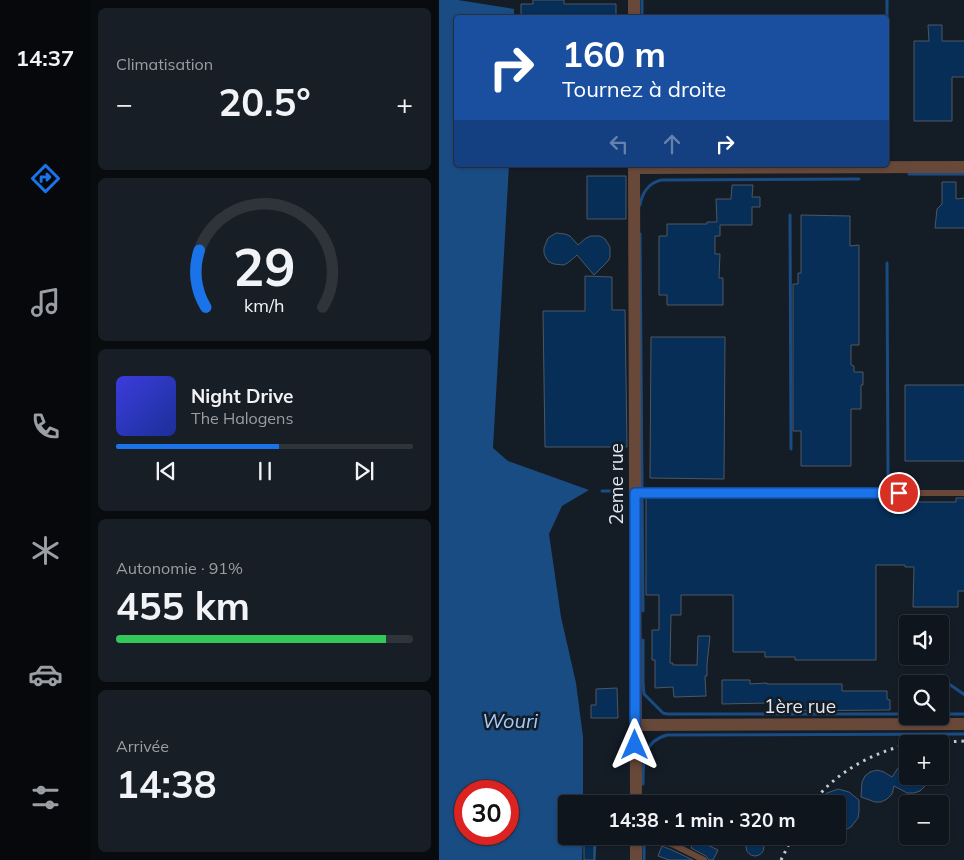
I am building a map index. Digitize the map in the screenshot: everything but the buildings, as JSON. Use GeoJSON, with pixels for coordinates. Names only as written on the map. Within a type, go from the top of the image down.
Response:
{"type":"FeatureCollection","features":[{"type":"Feature","properties":{"kind":"street"},"geometry":{"type":"LineString","coordinates":[[634,0],[634,15]]}},
{"type":"Feature","properties":{"kind":"street"},"geometry":{"type":"LineString","coordinates":[[634,167],[964,167]]}},
{"type":"Feature","properties":{"kind":"street","name":"2eme rue"},"geometry":{"type":"LineString","coordinates":[[634,167],[636,795]]}},
{"type":"Feature","properties":{"kind":"street","name":"1ère rue"},"geometry":{"type":"LineString","coordinates":[[635,725],[964,724]]}},
{"type":"Feature","properties":{"kind":"street"},"geometry":{"type":"LineString","coordinates":[[636,845],[636,860]]}},
{"type":"Feature","properties":{"kind":"lane"},"geometry":{"type":"LineString","coordinates":[[635,493],[964,493]]}},
{"type":"Feature","properties":{"kind":"lane"},"geometry":{"type":"LineString","coordinates":[[674,845],[704,860]]}},
{"type":"Feature","properties":{"kind":"water","name":"Wouri"},"geometry":{"type":"Polygon","coordinates":[[[439,0],[458,0],[514,9],[514,15],[454,15],[454,167],[509,167],[493,448],[508,461],[589,490],[562,506],[549,534],[561,617],[576,683],[583,737],[583,795],[558,795],[558,845],[583,845],[582,860],[439,860],[439,0]]]}},
{"type":"Feature","properties":{"kind":"waterway"},"geometry":{"type":"LineString","coordinates":[[642,0],[642,15]]}},
{"type":"Feature","properties":{"kind":"waterway"},"geometry":{"type":"LineString","coordinates":[[887,0],[887,15]]}},
{"type":"Feature","properties":{"kind":"waterway"},"geometry":{"type":"LineString","coordinates":[[909,174],[965,174]]}},
{"type":"Feature","properties":{"kind":"waterway"},"geometry":{"type":"LineString","coordinates":[[640,205],[642,196],[647,189],[653,183],[661,180],[859,179]]}},
{"type":"Feature","properties":{"kind":"waterway"},"geometry":{"type":"LineString","coordinates":[[790,215],[791,449]]}},
{"type":"Feature","properties":{"kind":"waterway"},"geometry":{"type":"LineString","coordinates":[[640,234],[643,611]]}},
{"type":"Feature","properties":{"kind":"waterway"},"geometry":{"type":"LineString","coordinates":[[887,263],[888,479]]}},
{"type":"Feature","properties":{"kind":"waterway"},"geometry":{"type":"LineString","coordinates":[[602,491],[618,491]]}},
{"type":"Feature","properties":{"kind":"waterway"},"geometry":{"type":"LineString","coordinates":[[643,640],[644,694],[663,713],[899,714]]}},
{"type":"Feature","properties":{"kind":"waterway"},"geometry":{"type":"LineString","coordinates":[[949,684],[965,695]]}},
{"type":"Feature","properties":{"kind":"waterway"},"geometry":{"type":"LineString","coordinates":[[949,714],[965,714]]}},
{"type":"Feature","properties":{"kind":"waterway"},"geometry":{"type":"LineString","coordinates":[[643,784],[643,768],[648,748],[659,738],[667,735],[965,734]]}},
{"type":"Feature","properties":{"kind":"waterway"},"geometry":{"type":"LineString","coordinates":[[594,860],[595,845]]}},
{"type":"Feature","properties":{"kind":"waterway"},"geometry":{"type":"LineString","coordinates":[[644,845],[644,860]]}},
{"type":"Feature","properties":{"kind":"railway"},"geometry":{"type":"LineString","coordinates":[[949,742],[965,741]]}},
{"type":"Feature","properties":{"kind":"railway"},"geometry":{"type":"LineString","coordinates":[[819,795],[855,766],[867,759],[899,747]]}},
{"type":"Feature","properties":{"kind":"railway"},"geometry":{"type":"LineString","coordinates":[[781,860],[788,845]]}},
{"type":"Feature","properties":{"kind":"route"},"geometry":{"type":"LineString","coordinates":[[635,745],[635,493],[899,493]]}}]}
